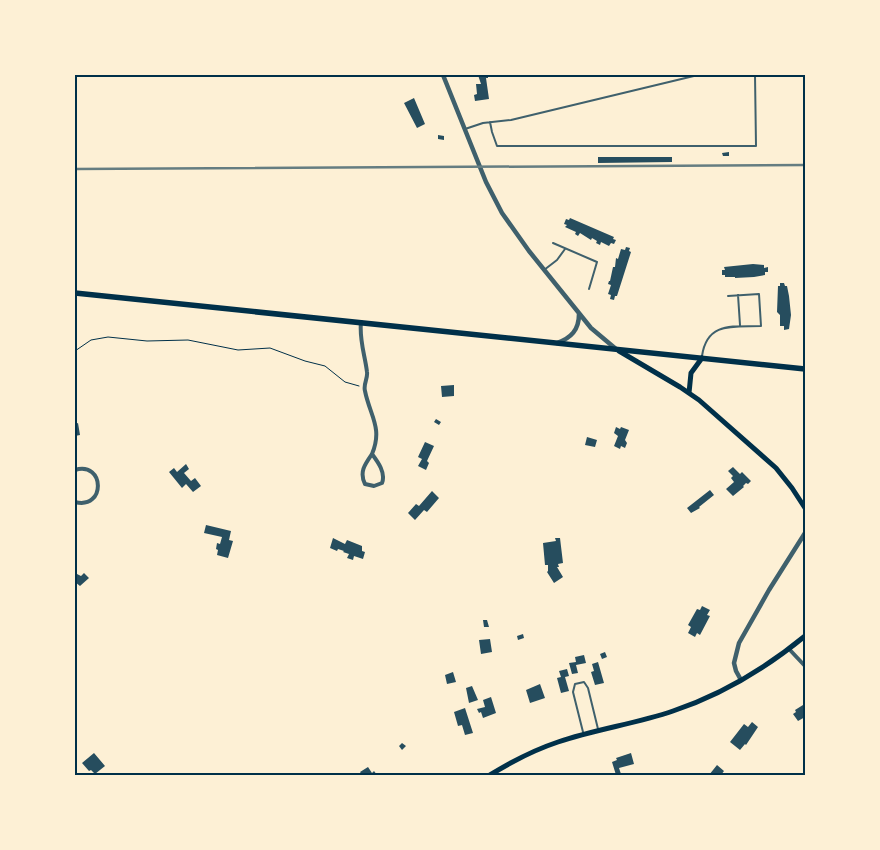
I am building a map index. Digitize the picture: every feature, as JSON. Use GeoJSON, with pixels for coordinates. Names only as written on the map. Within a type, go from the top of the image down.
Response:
{"type":"FeatureCollection","features":[{"type":"Feature","properties":{"kind":"main road"},"geometry":{"type":"LineString","coordinates":[[75,293],[805,369]]}},
{"type":"Feature","properties":{"kind":"main road"},"geometry":{"type":"LineString","coordinates":[[616,349],[689,393],[776,468],[805,508]]}},
{"type":"Feature","properties":{"kind":"main road"},"geometry":{"type":"LineString","coordinates":[[689,393],[691,373],[702,358]]}},
{"type":"Feature","properties":{"kind":"main road"},"geometry":{"type":"LineString","coordinates":[[490,775],[534,751],[584,734],[673,711],[714,695],[789,649],[805,636]]}},
{"type":"Feature","properties":{"kind":"street"},"geometry":{"type":"LineString","coordinates":[[442,75],[498,207],[578,313],[595,333],[616,349]]}},
{"type":"Feature","properties":{"kind":"street"},"geometry":{"type":"LineString","coordinates":[[557,343],[565,340],[575,331],[579,319],[578,313]]}},
{"type":"Feature","properties":{"kind":"street"},"geometry":{"type":"LineString","coordinates":[[361,322],[360,339],[368,374],[364,387],[377,428],[376,442],[372,454],[364,467],[363,479],[366,484],[378,486],[382,483],[384,477],[372,454]]}},
{"type":"Feature","properties":{"kind":"street"},"geometry":{"type":"LineString","coordinates":[[75,470],[89,470],[95,476],[98,484],[97,493],[91,500],[83,503],[75,502]]}},
{"type":"Feature","properties":{"kind":"street"},"geometry":{"type":"LineString","coordinates":[[741,680],[734,663],[739,643],[769,590],[805,533]]}},
{"type":"Feature","properties":{"kind":"street"},"geometry":{"type":"LineString","coordinates":[[789,649],[805,666]]}},
{"type":"Feature","properties":{"kind":"lane"},"geometry":{"type":"LineString","coordinates":[[465,129],[490,122],[511,120],[698,75]]}},
{"type":"Feature","properties":{"kind":"lane"},"geometry":{"type":"LineString","coordinates":[[490,122],[497,146],[756,146],[755,75]]}},
{"type":"Feature","properties":{"kind":"lane"},"geometry":{"type":"LineString","coordinates":[[553,243],[597,262],[589,288]]}},
{"type":"Feature","properties":{"kind":"lane"},"geometry":{"type":"LineString","coordinates":[[544,270],[557,260],[565,249]]}},
{"type":"Feature","properties":{"kind":"lane"},"geometry":{"type":"LineString","coordinates":[[702,358],[705,343],[711,335],[725,327],[761,326],[759,294],[728,296]]}},
{"type":"Feature","properties":{"kind":"lane"},"geometry":{"type":"LineString","coordinates":[[738,295],[740,326]]}},
{"type":"Feature","properties":{"kind":"lane"},"geometry":{"type":"LineString","coordinates":[[584,734],[573,692],[575,684],[579,682],[584,682],[588,688],[598,731]]}},
{"type":"Feature","properties":{"kind":"path"},"geometry":{"type":"LineString","coordinates":[[75,351],[91,340],[108,337],[146,341],[188,340],[238,350],[270,348],[305,362],[325,366],[345,382],[364,387]]}},
{"type":"Feature","properties":{"kind":"building"},"geometry":{"type":"Polygon","coordinates":[[[478,75],[488,75],[488,78],[486,78],[489,99],[475,101],[474,95],[477,94],[476,84],[481,84],[478,75]]]}},
{"type":"Feature","properties":{"kind":"building"},"geometry":{"type":"Polygon","coordinates":[[[414,98],[425,124],[417,128],[404,103],[414,98]]]}},
{"type":"Feature","properties":{"kind":"building"},"geometry":{"type":"Polygon","coordinates":[[[438,135],[444,136],[444,140],[438,139],[438,135]]]}},
{"type":"Feature","properties":{"kind":"building"},"geometry":{"type":"Polygon","coordinates":[[[729,152],[729,156],[723,156],[722,153],[729,152]]]}},
{"type":"Feature","properties":{"kind":"building"},"geometry":{"type":"Polygon","coordinates":[[[598,157],[672,157],[672,162],[598,163],[598,157]]]}},
{"type":"Feature","properties":{"kind":"building"},"geometry":{"type":"Polygon","coordinates":[[[570,218],[614,237],[613,239],[616,240],[614,244],[611,243],[609,246],[601,242],[600,245],[592,238],[591,240],[580,233],[578,236],[575,234],[576,232],[565,227],[567,225],[564,224],[566,219],[569,220],[570,218]]]}},
{"type":"Feature","properties":{"kind":"building"},"geometry":{"type":"Polygon","coordinates":[[[626,247],[630,248],[629,251],[631,252],[617,296],[615,296],[614,300],[610,299],[611,295],[608,294],[611,285],[608,284],[613,267],[615,267],[616,258],[618,259],[621,249],[625,250],[626,247]]]}},
{"type":"Feature","properties":{"kind":"building"},"geometry":{"type":"Polygon","coordinates":[[[753,264],[764,265],[764,268],[768,267],[768,272],[765,272],[765,275],[754,277],[735,278],[722,275],[722,270],[725,270],[724,267],[753,264]]]}},
{"type":"Feature","properties":{"kind":"building"},"geometry":{"type":"Polygon","coordinates":[[[780,283],[784,283],[787,286],[791,315],[789,329],[784,330],[784,326],[780,326],[780,315],[777,312],[778,286],[780,286],[780,283]]]}},
{"type":"Feature","properties":{"kind":"building"},"geometry":{"type":"Polygon","coordinates":[[[454,385],[454,396],[442,397],[441,386],[454,385]]]}},
{"type":"Feature","properties":{"kind":"building"},"geometry":{"type":"Polygon","coordinates":[[[436,419],[441,422],[439,425],[434,422],[436,419]]]}},
{"type":"Feature","properties":{"kind":"building"},"geometry":{"type":"Polygon","coordinates":[[[78,423],[80,435],[75,436],[75,424],[78,423]]]}},
{"type":"Feature","properties":{"kind":"building"},"geometry":{"type":"Polygon","coordinates":[[[616,427],[629,430],[625,440],[627,443],[625,448],[621,446],[620,449],[614,446],[618,436],[614,433],[616,427]]]}},
{"type":"Feature","properties":{"kind":"building"},"geometry":{"type":"Polygon","coordinates":[[[587,437],[597,440],[595,447],[585,445],[587,437]]]}},
{"type":"Feature","properties":{"kind":"building"},"geometry":{"type":"Polygon","coordinates":[[[425,442],[434,446],[427,461],[429,463],[426,470],[418,466],[422,459],[418,457],[425,442]]]}},
{"type":"Feature","properties":{"kind":"building"},"geometry":{"type":"Polygon","coordinates":[[[186,464],[189,469],[184,473],[191,481],[195,478],[201,486],[193,492],[186,484],[182,488],[169,472],[174,468],[177,472],[186,464]]]}},
{"type":"Feature","properties":{"kind":"building"},"geometry":{"type":"Polygon","coordinates":[[[733,467],[740,474],[742,472],[751,481],[748,484],[746,483],[733,496],[726,489],[734,482],[731,478],[733,476],[728,471],[733,467]]]}},
{"type":"Feature","properties":{"kind":"building"},"geometry":{"type":"Polygon","coordinates":[[[710,490],[714,495],[700,508],[691,513],[687,508],[710,490]]]}},
{"type":"Feature","properties":{"kind":"building"},"geometry":{"type":"Polygon","coordinates":[[[432,491],[439,498],[427,512],[424,510],[415,520],[408,513],[416,504],[419,506],[432,491]]]}},
{"type":"Feature","properties":{"kind":"building"},"geometry":{"type":"Polygon","coordinates":[[[206,525],[231,531],[229,540],[233,541],[228,558],[217,555],[217,543],[220,544],[222,537],[204,533],[206,525]]]}},
{"type":"Feature","properties":{"kind":"building"},"geometry":{"type":"Polygon","coordinates":[[[333,538],[345,544],[347,540],[362,546],[362,551],[365,552],[363,559],[354,556],[353,560],[347,558],[349,554],[344,551],[330,548],[333,538]]]}},
{"type":"Feature","properties":{"kind":"building"},"geometry":{"type":"Polygon","coordinates":[[[555,538],[560,538],[563,563],[558,564],[559,567],[557,567],[563,577],[554,583],[547,572],[548,565],[545,565],[543,543],[556,541],[555,538]]]}},
{"type":"Feature","properties":{"kind":"building"},"geometry":{"type":"Polygon","coordinates":[[[75,573],[81,576],[84,573],[89,578],[80,586],[75,582],[75,573]]]}},
{"type":"Feature","properties":{"kind":"building"},"geometry":{"type":"Polygon","coordinates":[[[702,606],[710,610],[707,615],[710,616],[700,635],[697,633],[695,637],[688,633],[691,627],[688,625],[697,609],[700,610],[702,606]]]}},
{"type":"Feature","properties":{"kind":"building"},"geometry":{"type":"Polygon","coordinates":[[[483,620],[487,620],[489,627],[484,627],[483,620]]]}},
{"type":"Feature","properties":{"kind":"building"},"geometry":{"type":"Polygon","coordinates":[[[523,634],[524,638],[518,640],[517,636],[523,634]]]}},
{"type":"Feature","properties":{"kind":"building"},"geometry":{"type":"Polygon","coordinates":[[[490,639],[492,652],[481,654],[479,640],[490,639]]]}},
{"type":"Feature","properties":{"kind":"building"},"geometry":{"type":"Polygon","coordinates":[[[605,652],[607,657],[602,659],[600,654],[605,652]]]}},
{"type":"Feature","properties":{"kind":"building"},"geometry":{"type":"Polygon","coordinates":[[[584,655],[586,663],[576,665],[578,673],[572,674],[569,663],[576,662],[575,657],[584,655]]]}},
{"type":"Feature","properties":{"kind":"building"},"geometry":{"type":"Polygon","coordinates":[[[598,662],[604,683],[595,685],[591,672],[594,671],[592,664],[598,662]]]}},
{"type":"Feature","properties":{"kind":"building"},"geometry":{"type":"Polygon","coordinates":[[[567,669],[569,676],[565,677],[569,691],[561,693],[557,678],[561,677],[559,671],[567,669]]]}},
{"type":"Feature","properties":{"kind":"building"},"geometry":{"type":"Polygon","coordinates":[[[453,672],[456,682],[447,684],[445,675],[453,672]]]}},
{"type":"Feature","properties":{"kind":"building"},"geometry":{"type":"Polygon","coordinates":[[[540,684],[545,698],[530,703],[526,690],[540,684]]]}},
{"type":"Feature","properties":{"kind":"building"},"geometry":{"type":"Polygon","coordinates":[[[472,686],[478,700],[469,703],[466,688],[472,686]]]}},
{"type":"Feature","properties":{"kind":"building"},"geometry":{"type":"Polygon","coordinates":[[[491,697],[496,713],[483,718],[481,712],[479,713],[477,709],[485,707],[483,700],[491,697]]]}},
{"type":"Feature","properties":{"kind":"building"},"geometry":{"type":"Polygon","coordinates":[[[803,705],[805,717],[798,721],[793,714],[796,712],[795,710],[803,705]]]}},
{"type":"Feature","properties":{"kind":"building"},"geometry":{"type":"Polygon","coordinates":[[[465,708],[473,733],[465,735],[462,725],[458,726],[454,712],[465,708]]]}},
{"type":"Feature","properties":{"kind":"building"},"geometry":{"type":"Polygon","coordinates":[[[752,722],[758,727],[746,745],[740,750],[730,742],[744,724],[748,727],[752,722]]]}},
{"type":"Feature","properties":{"kind":"building"},"geometry":{"type":"Polygon","coordinates":[[[402,743],[406,746],[402,750],[399,746],[402,743]]]}},
{"type":"Feature","properties":{"kind":"building"},"geometry":{"type":"Polygon","coordinates":[[[94,753],[105,766],[95,774],[91,770],[89,771],[82,763],[94,753]]]}},
{"type":"Feature","properties":{"kind":"building"},"geometry":{"type":"Polygon","coordinates":[[[631,753],[634,764],[619,768],[621,774],[616,775],[612,762],[617,760],[616,758],[631,753]]]}},
{"type":"Feature","properties":{"kind":"building"},"geometry":{"type":"Polygon","coordinates":[[[717,765],[724,771],[721,775],[709,775],[717,765]]]}},
{"type":"Feature","properties":{"kind":"building"},"geometry":{"type":"Polygon","coordinates":[[[368,767],[372,773],[374,771],[377,775],[362,775],[360,772],[368,767]]]}},
{"type":"Feature","properties":{"kind":"railway"},"geometry":{"type":"LineString","coordinates":[[75,169],[805,165]]}}]}
